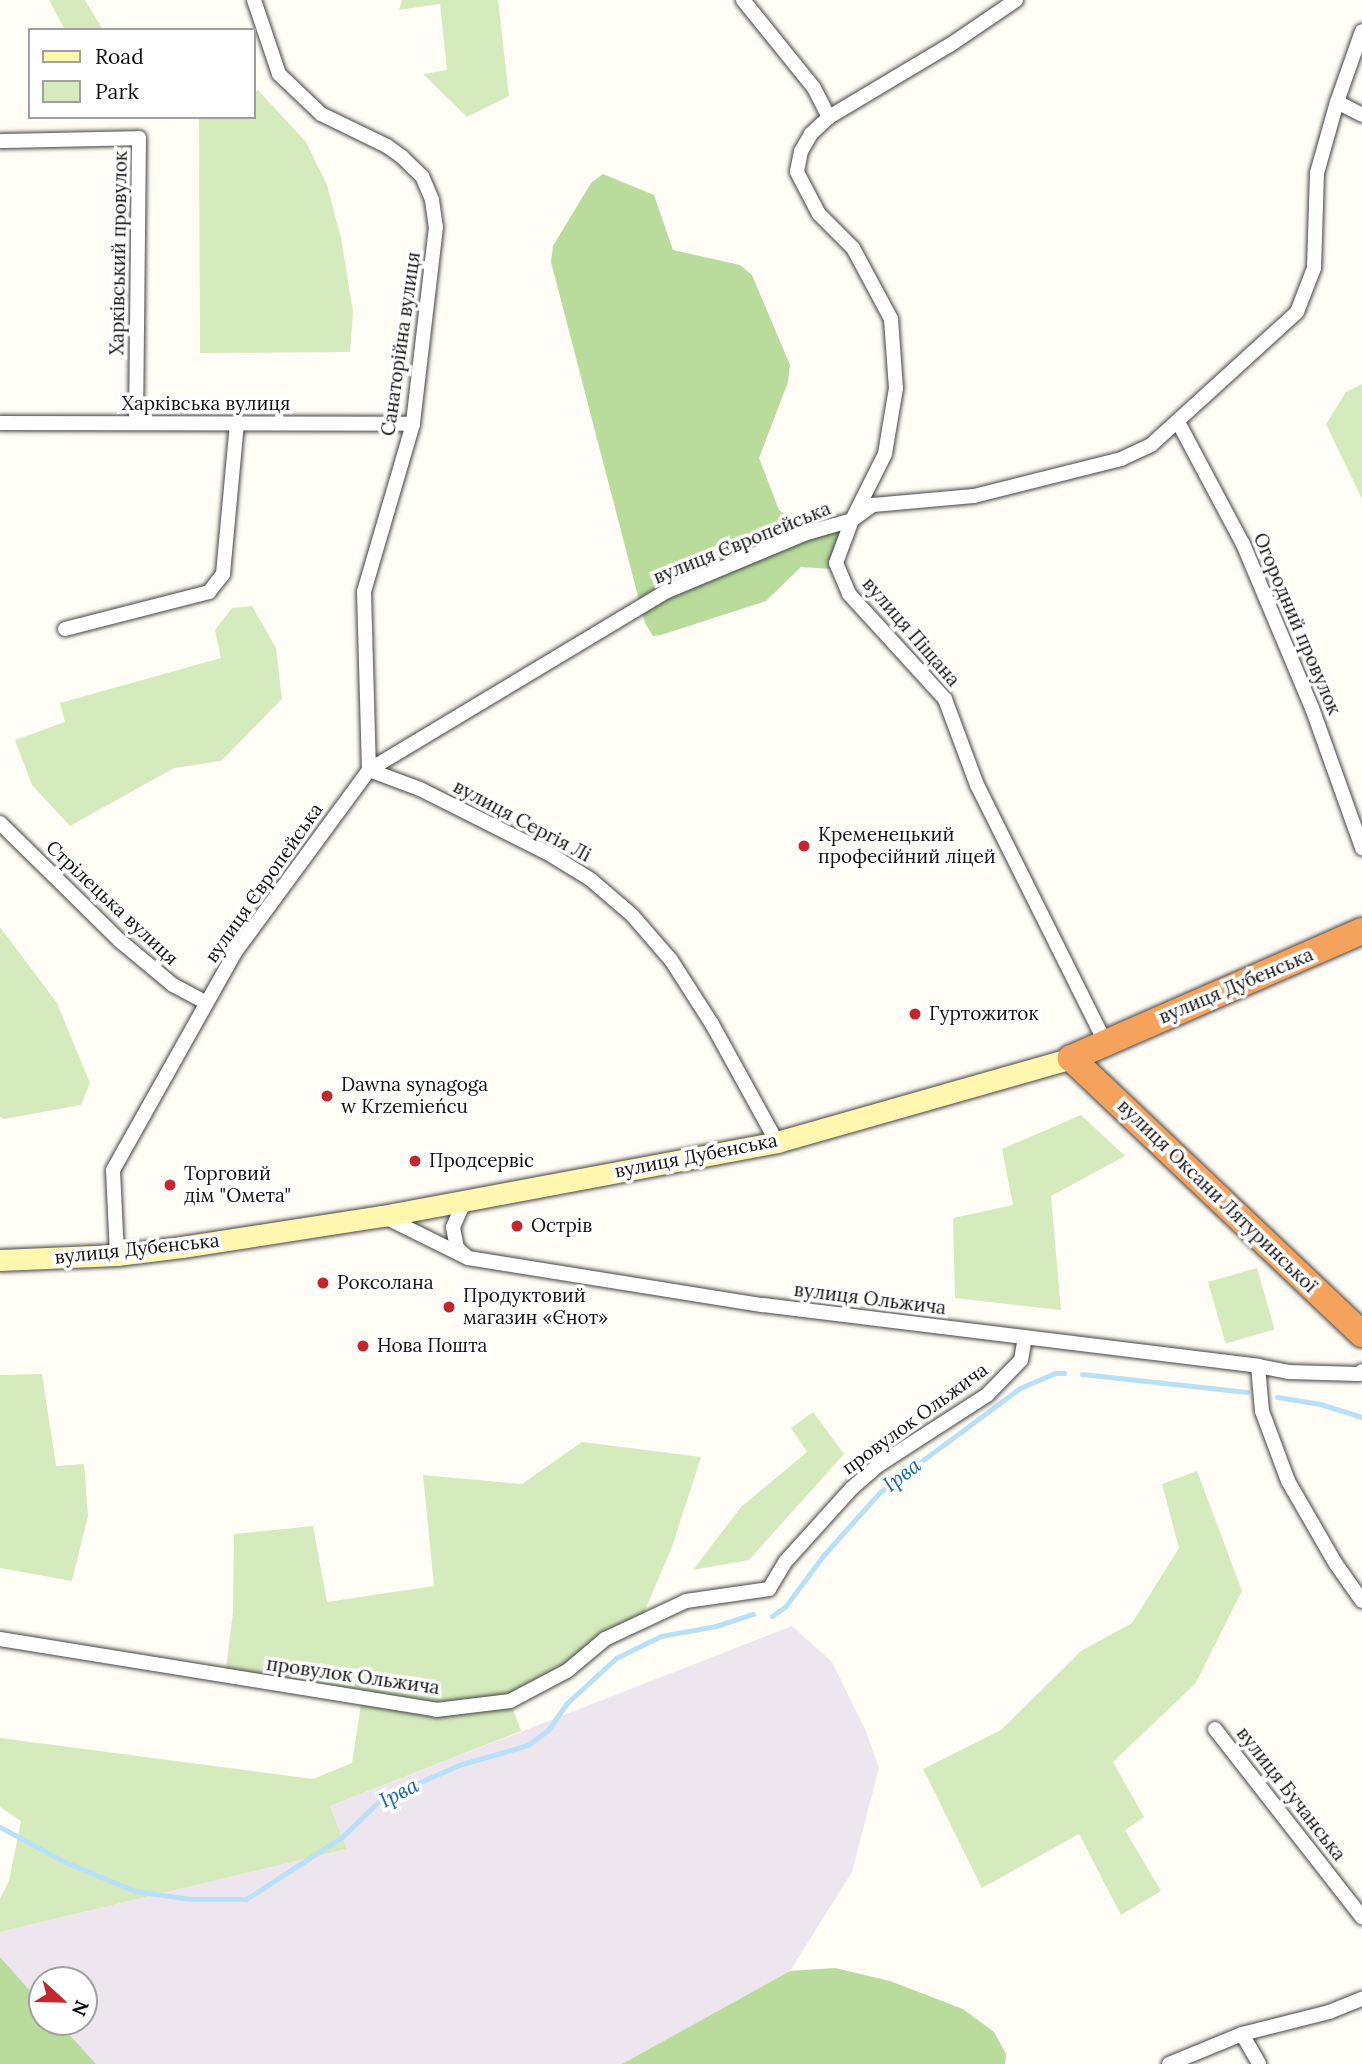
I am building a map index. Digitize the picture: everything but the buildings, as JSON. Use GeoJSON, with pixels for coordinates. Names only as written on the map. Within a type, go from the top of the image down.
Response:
{"type":"FeatureCollection","features":[{"type":"Feature","properties":{"kind":"highway","name":"вулиця Дубенська"},"geometry":{"type":"LineString","coordinates":[[1071,1058],[1362,931]]}},
{"type":"Feature","properties":{"kind":"highway","name":"вулиця Оксани Лятуринської"},"geometry":{"type":"LineString","coordinates":[[1071,1058],[1362,1334]]}},
{"type":"Feature","properties":{"kind":"main road","name":"вулиця Дубенська"},"geometry":{"type":"LineString","coordinates":[[0,1260],[117,1255],[383,1216],[777,1142],[1071,1058]]}},
{"type":"Feature","properties":{"kind":"street","name":"Санаторійна вулиця"},"geometry":{"type":"LineString","coordinates":[[254,0],[279,74],[321,114],[387,146],[402,157],[422,176],[432,200],[436,227],[413,424],[364,592],[369,770]]}},
{"type":"Feature","properties":{"kind":"street"},"geometry":{"type":"LineString","coordinates":[[743,0],[814,88],[829,117]]}},
{"type":"Feature","properties":{"kind":"street","name":"вулиця Піщана"},"geometry":{"type":"LineString","coordinates":[[1016,0],[950,45],[829,117],[811,134],[801,151],[797,172],[819,215],[853,248],[891,319],[896,388],[886,454],[852,520],[836,563],[849,594],[945,699],[977,785],[1106,1044]]}},
{"type":"Feature","properties":{"kind":"street","name":"вулиця Європейська"},"geometry":{"type":"LineString","coordinates":[[117,1255],[113,1170],[236,951],[369,770],[665,592],[807,533],[852,520],[873,505],[974,496],[1121,460],[1151,445],[1297,312],[1314,268],[1317,173],[1337,102],[1362,32]]}},
{"type":"Feature","properties":{"kind":"street"},"geometry":{"type":"LineString","coordinates":[[1337,102],[1362,115]]}},
{"type":"Feature","properties":{"kind":"street","name":"Харківський провулок"},"geometry":{"type":"LineString","coordinates":[[0,141],[139,138],[136,424]]}},
{"type":"Feature","properties":{"kind":"street","name":"Огородний провулок"},"geometry":{"type":"LineString","coordinates":[[1178,422],[1243,544],[1312,708],[1362,848]]}},
{"type":"Feature","properties":{"kind":"street","name":"Харківська вулиця"},"geometry":{"type":"LineString","coordinates":[[0,423],[413,424]]}},
{"type":"Feature","properties":{"kind":"street"},"geometry":{"type":"LineString","coordinates":[[65,629],[209,592],[223,574],[237,424]]}},
{"type":"Feature","properties":{"kind":"street","name":"вулиця Сергія Лі"},"geometry":{"type":"LineString","coordinates":[[369,770],[419,789],[551,855],[590,879],[632,915],[671,960],[712,1024],[777,1142]]}},
{"type":"Feature","properties":{"kind":"street","name":"Стрілецька вулиця"},"geometry":{"type":"LineString","coordinates":[[0,823],[119,940],[173,985],[205,1002]]}},
{"type":"Feature","properties":{"kind":"street"},"geometry":{"type":"LineString","coordinates":[[468,1258],[457,1248],[453,1227],[462,1206],[474,1199]]}},
{"type":"Feature","properties":{"kind":"street","name":"вулиця Ольжича"},"geometry":{"type":"LineString","coordinates":[[383,1216],[468,1258],[764,1305],[1258,1366],[1288,1373],[1359,1374],[1362,1371]]}},
{"type":"Feature","properties":{"kind":"street","name":"провулок Ольжича"},"geometry":{"type":"LineString","coordinates":[[0,1639],[436,1710],[510,1701],[567,1671],[605,1639],[686,1601],[769,1589],[786,1561],[852,1488],[880,1464],[987,1395],[1021,1360],[1025,1337]]}},
{"type":"Feature","properties":{"kind":"street"},"geometry":{"type":"LineString","coordinates":[[1258,1366],[1262,1411],[1288,1481],[1336,1564],[1362,1601]]}},
{"type":"Feature","properties":{"kind":"street","name":"вулиця Бучанська"},"geometry":{"type":"LineString","coordinates":[[1214,1729],[1362,1917]]}},
{"type":"Feature","properties":{"kind":"street"},"geometry":{"type":"LineString","coordinates":[[1169,2064],[1242,2034],[1329,2012],[1362,1999]]}},
{"type":"Feature","properties":{"kind":"street"},"geometry":{"type":"LineString","coordinates":[[1242,2034],[1259,2064]]}},
{"type":"Feature","properties":{"kind":"shaded area"},"geometry":{"type":"Polygon","coordinates":[[[792,1626],[832,1662],[865,1729],[879,1768],[852,1872],[790,1971],[622,2064],[96,2064],[71,2036],[98,2036],[98,1966],[28,1966],[28,1988],[0,1957],[0,1932],[347,1849],[330,1806],[792,1626]]]}},
{"type":"Feature","properties":{"kind":"green space"},"geometry":{"type":"Polygon","coordinates":[[[49,0],[85,0],[102,28],[64,28],[49,0]]]}},
{"type":"Feature","properties":{"kind":"green space"},"geometry":{"type":"Polygon","coordinates":[[[402,0],[498,0],[509,96],[467,117],[423,74],[447,70],[440,4],[399,10],[402,0]]]}},
{"type":"Feature","properties":{"kind":"green space"},"geometry":{"type":"Polygon","coordinates":[[[258,90],[306,142],[327,185],[341,238],[353,312],[350,352],[200,353],[199,119],[256,119],[258,90]]]}},
{"type":"Feature","properties":{"kind":"green space"},"geometry":{"type":"Polygon","coordinates":[[[603,174],[654,195],[673,250],[740,265],[752,275],[790,365],[788,382],[759,458],[779,510],[790,519],[854,515],[831,569],[801,567],[766,601],[653,636],[645,623],[551,262],[553,246],[591,183],[603,174]]]}},
{"type":"Feature","properties":{"kind":"green space"},"geometry":{"type":"Polygon","coordinates":[[[1362,384],[1362,499],[1326,424],[1346,392],[1362,384]]]}},
{"type":"Feature","properties":{"kind":"green space"},"geometry":{"type":"Polygon","coordinates":[[[252,606],[276,648],[282,699],[221,761],[174,768],[70,826],[32,785],[15,740],[65,722],[60,703],[221,658],[215,630],[232,608],[252,606]]]}},
{"type":"Feature","properties":{"kind":"green space"},"geometry":{"type":"Polygon","coordinates":[[[0,927],[57,1003],[90,1083],[81,1105],[4,1119],[0,1117],[0,927]]]}},
{"type":"Feature","properties":{"kind":"green space"},"geometry":{"type":"Polygon","coordinates":[[[1081,1115],[1125,1156],[1051,1196],[1061,1310],[955,1298],[953,1218],[1013,1205],[1002,1149],[1081,1115]]]}},
{"type":"Feature","properties":{"kind":"green space"},"geometry":{"type":"Polygon","coordinates":[[[1257,1268],[1275,1330],[1226,1344],[1208,1282],[1257,1268]]]}},
{"type":"Feature","properties":{"kind":"green space"},"geometry":{"type":"Polygon","coordinates":[[[42,1374],[56,1466],[84,1464],[88,1516],[72,1581],[0,1568],[0,1375],[42,1374]]]}},
{"type":"Feature","properties":{"kind":"green space"},"geometry":{"type":"Polygon","coordinates":[[[813,1412],[844,1454],[749,1560],[693,1570],[741,1507],[807,1452],[791,1428],[813,1412]]]}},
{"type":"Feature","properties":{"kind":"green space"},"geometry":{"type":"Polygon","coordinates":[[[582,1442],[701,1457],[672,1547],[639,1624],[510,1701],[521,1731],[330,1806],[347,1849],[0,1932],[0,1899],[9,1881],[21,1821],[0,1807],[0,1738],[313,1779],[352,1763],[362,1698],[225,1676],[233,1612],[234,1534],[313,1526],[327,1602],[434,1586],[423,1475],[522,1484],[582,1442]]]}},
{"type":"Feature","properties":{"kind":"green space"},"geometry":{"type":"Polygon","coordinates":[[[1197,1471],[1242,1591],[1195,1684],[1113,1762],[1144,1817],[1125,1830],[1161,1891],[1121,1915],[1079,1834],[982,1888],[923,1769],[1001,1730],[1081,1651],[1132,1623],[1179,1548],[1162,1484],[1197,1471]]]}},
{"type":"Feature","properties":{"kind":"green space"},"geometry":{"type":"Polygon","coordinates":[[[0,1957],[28,1988],[28,2036],[71,2036],[96,2064],[0,2064],[0,1957]]]}},
{"type":"Feature","properties":{"kind":"green space"},"geometry":{"type":"Polygon","coordinates":[[[835,1968],[890,1981],[963,2009],[994,2032],[1006,2054],[1005,2064],[622,2064],[790,1971],[835,1968]]]}},
{"type":"Feature","properties":{"kind":"waterway","name":"Ірва"},"geometry":{"type":"LineString","coordinates":[[772,1616],[785,1607],[822,1557],[880,1492],[1020,1388],[1055,1373],[1064,1373]]}},
{"type":"Feature","properties":{"kind":"waterway","name":"Ірва"},"geometry":{"type":"LineString","coordinates":[[1082,1374],[1247,1392]]}},
{"type":"Feature","properties":{"kind":"waterway","name":"Ірва"},"geometry":{"type":"LineString","coordinates":[[1277,1397],[1320,1404],[1362,1417]]}},
{"type":"Feature","properties":{"kind":"waterway","name":"Ірва"},"geometry":{"type":"LineString","coordinates":[[0,1827],[65,1862],[135,1891],[190,1899],[246,1899],[342,1837],[380,1800],[459,1765],[528,1745],[548,1730],[566,1704],[616,1658],[661,1636],[716,1626],[753,1614]]}},
{"type":"Feature","properties":{"kind":"place","name":"Кременецький професійний ліцей"},"geometry":{"type":"Point","coordinates":[804,846]}},
{"type":"Feature","properties":{"kind":"place","name":"Гуртожиток"},"geometry":{"type":"Point","coordinates":[915,1014]}},
{"type":"Feature","properties":{"kind":"place","name":"Dawna synagoga w Krzemieńcu"},"geometry":{"type":"Point","coordinates":[327,1096]}},
{"type":"Feature","properties":{"kind":"place","name":"Продсервіс"},"geometry":{"type":"Point","coordinates":[415,1161]}},
{"type":"Feature","properties":{"kind":"place","name":"Торговий дім \"Омета\""},"geometry":{"type":"Point","coordinates":[170,1185]}},
{"type":"Feature","properties":{"kind":"place","name":"Острів"},"geometry":{"type":"Point","coordinates":[517,1226]}},
{"type":"Feature","properties":{"kind":"place","name":"Роксолана"},"geometry":{"type":"Point","coordinates":[323,1283]}},
{"type":"Feature","properties":{"kind":"place","name":"Продуктовий магазин «Єнот»"},"geometry":{"type":"Point","coordinates":[449,1307]}},
{"type":"Feature","properties":{"kind":"place","name":"Нова Пошта"},"geometry":{"type":"Point","coordinates":[363,1346]}}]}
